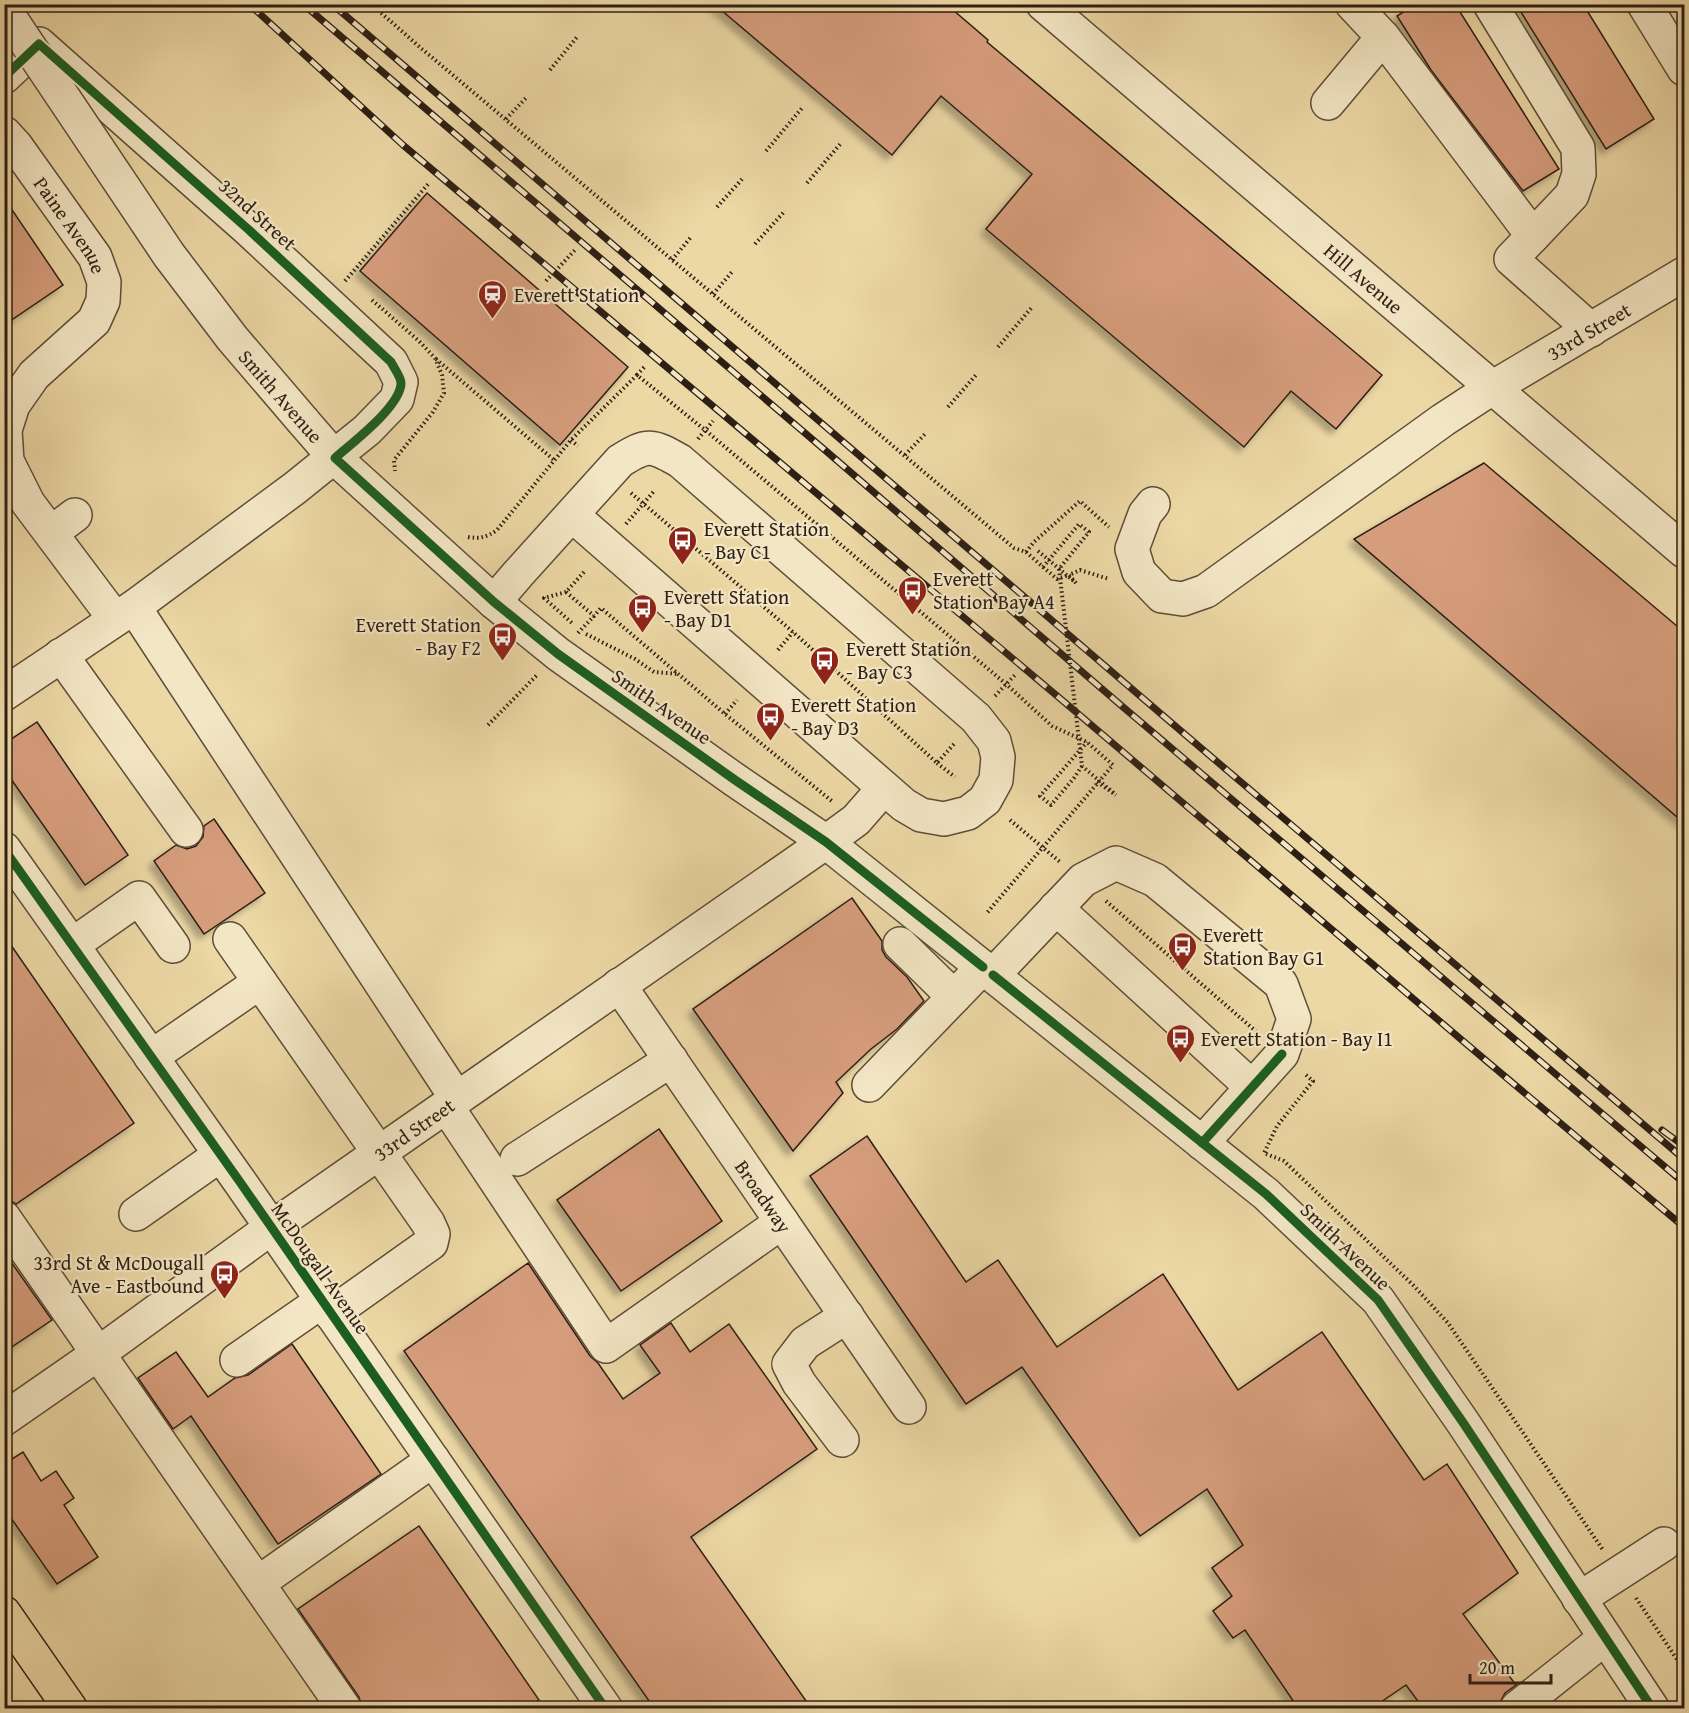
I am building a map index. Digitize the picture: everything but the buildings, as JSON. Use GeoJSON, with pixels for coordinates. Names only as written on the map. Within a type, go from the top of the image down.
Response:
{"type":"FeatureCollection","features":[{"type":"Feature","properties":{"kind":"main road"},"geometry":{"type":"LineString","coordinates":[[4,1613],[70,1708]]}},
{"type":"Feature","properties":{"kind":"street","name":"Hill Avenue"},"geometry":{"type":"LineString","coordinates":[[1043,4],[1684,551]]}},
{"type":"Feature","properties":{"kind":"street"},"geometry":{"type":"LineString","coordinates":[[1490,4],[1578,148],[1579,174],[1572,195],[1511,259],[1591,330]]}},
{"type":"Feature","properties":{"kind":"street"},"geometry":{"type":"LineString","coordinates":[[1646,5],[1684,69]]}},
{"type":"Feature","properties":{"kind":"street"},"geometry":{"type":"LineString","coordinates":[[1358,6],[1533,236]]}},
{"type":"Feature","properties":{"kind":"street","name":"Smith Avenue"},"geometry":{"type":"LineString","coordinates":[[4,9],[170,255],[232,338],[335,458],[494,602],[558,654],[826,842],[1266,1194],[1378,1300],[1464,1424],[1652,1708]]}},
{"type":"Feature","properties":{"kind":"street"},"geometry":{"type":"LineString","coordinates":[[1328,103],[1383,37]]}},
{"type":"Feature","properties":{"kind":"street","name":"32nd Street"},"geometry":{"type":"LineString","coordinates":[[4,77],[39,44],[249,230],[392,362],[401,382],[397,399],[335,458],[124,613],[4,694]]}},
{"type":"Feature","properties":{"kind":"street","name":"Paine Avenue"},"geometry":{"type":"LineString","coordinates":[[4,133],[95,257],[104,282],[103,301],[94,321],[34,375],[13,405],[5,430],[17,454],[28,503],[63,524],[452,1103],[606,1346],[782,1222]]}},
{"type":"Feature","properties":{"kind":"street","name":"33rd Street"},"geometry":{"type":"LineString","coordinates":[[1153,504],[1144,514],[1132,549],[1139,572],[1162,596],[1183,599],[1206,591],[1443,420],[1492,388],[1684,274]]}},
{"type":"Feature","properties":{"kind":"street"},"geometry":{"type":"LineString","coordinates":[[494,602],[572,514],[620,461],[639,449],[658,449],[680,461],[976,718],[994,741],[998,757],[996,780],[985,800],[968,813],[944,819],[921,815],[904,805],[572,514]]}},
{"type":"Feature","properties":{"kind":"street"},"geometry":{"type":"LineString","coordinates":[[61,655],[186,830]]}},
{"type":"Feature","properties":{"kind":"street","name":"33rd Street"},"geometry":{"type":"LineString","coordinates":[[4,1419],[271,1228],[826,842],[856,820],[884,788]]}},
{"type":"Feature","properties":{"kind":"street","name":"McDougall Avenue"},"geometry":{"type":"LineString","coordinates":[[4,849],[605,1708]]}},
{"type":"Feature","properties":{"kind":"street"},"geometry":{"type":"LineString","coordinates":[[869,1086],[954,997],[988,970],[1083,880],[1116,863],[1155,880],[1281,984],[1294,1019],[1282,1054],[1202,1143]]}},
{"type":"Feature","properties":{"kind":"street"},"geometry":{"type":"LineString","coordinates":[[72,945],[139,898],[173,946]]}},
{"type":"Feature","properties":{"kind":"street"},"geometry":{"type":"LineString","coordinates":[[1056,908],[1252,1087]]}},
{"type":"Feature","properties":{"kind":"street"},"geometry":{"type":"LineString","coordinates":[[230,939],[428,1223],[433,1234],[430,1243],[327,1308],[237,1360]]}},
{"type":"Feature","properties":{"kind":"street"},"geometry":{"type":"LineString","coordinates":[[900,944],[954,997]]}},
{"type":"Feature","properties":{"kind":"street"},"geometry":{"type":"LineString","coordinates":[[151,1057],[260,982]]}},
{"type":"Feature","properties":{"kind":"street","name":"Broadway"},"geometry":{"type":"LineString","coordinates":[[619,985],[909,1407]]}},
{"type":"Feature","properties":{"kind":"street"},"geometry":{"type":"LineString","coordinates":[[517,1159],[671,1060]]}},
{"type":"Feature","properties":{"kind":"street"},"geometry":{"type":"LineString","coordinates":[[136,1214],[220,1155]]}},
{"type":"Feature","properties":{"kind":"street"},"geometry":{"type":"LineString","coordinates":[[4,1218],[99,1353],[129,1410],[170,1470],[258,1583],[311,1677],[344,1708]]}},
{"type":"Feature","properties":{"kind":"street"},"geometry":{"type":"LineString","coordinates":[[842,1440],[799,1383],[789,1364],[805,1343],[847,1316]]}},
{"type":"Feature","properties":{"kind":"street"},"geometry":{"type":"LineString","coordinates":[[258,1583],[433,1460]]}},
{"type":"Feature","properties":{"kind":"street"},"geometry":{"type":"LineString","coordinates":[[1579,1599],[1664,1544]]}},
{"type":"Feature","properties":{"kind":"street"},"geometry":{"type":"LineString","coordinates":[[1517,1708],[1605,1638]]}},
{"type":"Feature","properties":{"kind":"path"},"geometry":{"type":"LineString","coordinates":[[371,4],[1014,548],[1026,552],[1058,579],[1080,570],[1111,579]]}},
{"type":"Feature","properties":{"kind":"path"},"geometry":{"type":"LineString","coordinates":[[600,10],[605,4]]}},
{"type":"Feature","properties":{"kind":"path"},"geometry":{"type":"LineString","coordinates":[[550,70],[577,38]]}},
{"type":"Feature","properties":{"kind":"path"},"geometry":{"type":"LineString","coordinates":[[506,119],[526,98]]}},
{"type":"Feature","properties":{"kind":"path"},"geometry":{"type":"LineString","coordinates":[[766,150],[802,108]]}},
{"type":"Feature","properties":{"kind":"path"},"geometry":{"type":"LineString","coordinates":[[807,183],[842,142]]}},
{"type":"Feature","properties":{"kind":"path"},"geometry":{"type":"LineString","coordinates":[[717,207],[743,178]]}},
{"type":"Feature","properties":{"kind":"path"},"geometry":{"type":"LineString","coordinates":[[327,302],[429,183]]}},
{"type":"Feature","properties":{"kind":"path"},"geometry":{"type":"LineString","coordinates":[[755,244],[784,212]]}},
{"type":"Feature","properties":{"kind":"path"},"geometry":{"type":"LineString","coordinates":[[672,260],[691,237]]}},
{"type":"Feature","properties":{"kind":"path"},"geometry":{"type":"LineString","coordinates":[[546,281],[575,250]]}},
{"type":"Feature","properties":{"kind":"path"},"geometry":{"type":"LineString","coordinates":[[712,294],[732,272]]}},
{"type":"Feature","properties":{"kind":"path"},"geometry":{"type":"LineString","coordinates":[[365,294],[435,358],[554,460]]}},
{"type":"Feature","properties":{"kind":"path"},"geometry":{"type":"LineString","coordinates":[[998,347],[1033,306]]}},
{"type":"Feature","properties":{"kind":"path"},"geometry":{"type":"LineString","coordinates":[[396,476],[394,460],[433,412],[444,393],[442,375],[435,358]]}},
{"type":"Feature","properties":{"kind":"path"},"geometry":{"type":"LineString","coordinates":[[461,536],[478,538],[497,530],[571,440],[646,365]]}},
{"type":"Feature","properties":{"kind":"path"},"geometry":{"type":"LineString","coordinates":[[637,375],[1006,684],[1052,726],[1087,742],[1113,765],[986,914]]}},
{"type":"Feature","properties":{"kind":"path"},"geometry":{"type":"LineString","coordinates":[[948,407],[976,375]]}},
{"type":"Feature","properties":{"kind":"path"},"geometry":{"type":"LineString","coordinates":[[694,444],[713,421]]}},
{"type":"Feature","properties":{"kind":"path"},"geometry":{"type":"LineString","coordinates":[[905,455],[925,434]]}},
{"type":"Feature","properties":{"kind":"path"},"geometry":{"type":"LineString","coordinates":[[571,440],[578,446]]}},
{"type":"Feature","properties":{"kind":"path"},"geometry":{"type":"LineString","coordinates":[[624,487],[793,632],[937,763],[956,777]]}},
{"type":"Feature","properties":{"kind":"path"},"geometry":{"type":"LineString","coordinates":[[626,524],[655,490]]}},
{"type":"Feature","properties":{"kind":"path"},"geometry":{"type":"LineString","coordinates":[[1026,552],[1080,501],[1109,527]]}},
{"type":"Feature","properties":{"kind":"path"},"geometry":{"type":"LineString","coordinates":[[1043,567],[1079,524],[1089,532],[1059,569],[1082,766],[1051,805],[1040,796],[1087,742]]}},
{"type":"Feature","properties":{"kind":"path"},"geometry":{"type":"LineString","coordinates":[[1038,551],[1076,583],[1069,575]]}},
{"type":"Feature","properties":{"kind":"path"},"geometry":{"type":"LineString","coordinates":[[584,572],[566,592],[544,598],[580,631],[635,659],[654,672],[679,674]]}},
{"type":"Feature","properties":{"kind":"path"},"geometry":{"type":"LineString","coordinates":[[566,592],[594,616]]}},
{"type":"Feature","properties":{"kind":"path"},"geometry":{"type":"LineString","coordinates":[[575,636],[602,608],[835,803]]}},
{"type":"Feature","properties":{"kind":"path"},"geometry":{"type":"LineString","coordinates":[[778,650],[793,632]]}},
{"type":"Feature","properties":{"kind":"path"},"geometry":{"type":"LineString","coordinates":[[488,725],[540,672]]}},
{"type":"Feature","properties":{"kind":"path"},"geometry":{"type":"LineString","coordinates":[[993,699],[1015,675]]}},
{"type":"Feature","properties":{"kind":"path"},"geometry":{"type":"LineString","coordinates":[[726,714],[736,700]]}},
{"type":"Feature","properties":{"kind":"path"},"geometry":{"type":"LineString","coordinates":[[937,763],[954,744]]}},
{"type":"Feature","properties":{"kind":"path"},"geometry":{"type":"LineString","coordinates":[[1082,766],[1116,795],[1097,782]]}},
{"type":"Feature","properties":{"kind":"path"},"geometry":{"type":"LineString","coordinates":[[1010,820],[1060,862]]}},
{"type":"Feature","properties":{"kind":"path"},"geometry":{"type":"LineString","coordinates":[[1106,900],[1262,1037]]}},
{"type":"Feature","properties":{"kind":"path"},"geometry":{"type":"LineString","coordinates":[[1306,1075],[1313,1081],[1277,1126],[1264,1153],[1284,1161],[1413,1284],[1448,1323],[1684,1670]]}},
{"type":"Feature","properties":{"kind":"railway"},"geometry":{"type":"LineString","coordinates":[[249,4],[403,145],[1684,1227]]}},
{"type":"Feature","properties":{"kind":"railway"},"geometry":{"type":"LineString","coordinates":[[303,4],[1123,707],[1684,1183]]}},
{"type":"Feature","properties":{"kind":"railway"},"geometry":{"type":"LineString","coordinates":[[332,4],[1684,1159]]}},
{"type":"Feature","properties":{"kind":"railway"},"geometry":{"type":"LineString","coordinates":[[1662,1130],[1684,1146]]}},
{"type":"Feature","properties":{"kind":"cycle path"},"geometry":{"type":"LineString","coordinates":[[4,77],[39,44],[249,230],[391,362],[399,375],[401,383],[399,392],[385,413],[335,458],[494,602],[558,654],[826,842],[983,967]]}},
{"type":"Feature","properties":{"kind":"cycle path"},"geometry":{"type":"LineString","coordinates":[[4,849],[240,1182],[605,1708]]}},
{"type":"Feature","properties":{"kind":"cycle path"},"geometry":{"type":"LineString","coordinates":[[993,975],[1266,1194],[1378,1300],[1464,1424],[1652,1708]]}},
{"type":"Feature","properties":{"kind":"cycle path"},"geometry":{"type":"LineString","coordinates":[[1202,1143],[1282,1054]]}},
{"type":"Feature","properties":{"kind":"place","name":"Everett Station"},"geometry":{"type":"Point","coordinates":[493,320]}},
{"type":"Feature","properties":{"kind":"place","name":"Everett Station - Bay C1"},"geometry":{"type":"Point","coordinates":[683,566]}},
{"type":"Feature","properties":{"kind":"place","name":"Everett Station Bay A4"},"geometry":{"type":"Point","coordinates":[912,616]}},
{"type":"Feature","properties":{"kind":"place","name":"Everett Station - Bay D1"},"geometry":{"type":"Point","coordinates":[643,634]}},
{"type":"Feature","properties":{"kind":"place","name":"Everett Station - Bay F2"},"geometry":{"type":"Point","coordinates":[502,662]}},
{"type":"Feature","properties":{"kind":"place","name":"Everett Station - Bay C3"},"geometry":{"type":"Point","coordinates":[825,686]}},
{"type":"Feature","properties":{"kind":"place","name":"Everett Station - Bay D3"},"geometry":{"type":"Point","coordinates":[770,742]}},
{"type":"Feature","properties":{"kind":"place","name":"Everett Station Bay G1"},"geometry":{"type":"Point","coordinates":[1182,972]}},
{"type":"Feature","properties":{"kind":"place","name":"Everett Station - Bay I1"},"geometry":{"type":"Point","coordinates":[1180,1064]}},
{"type":"Feature","properties":{"kind":"place","name":"33rd St & McDougall Ave - Eastbound"},"geometry":{"type":"Point","coordinates":[225,1300]}}]}
